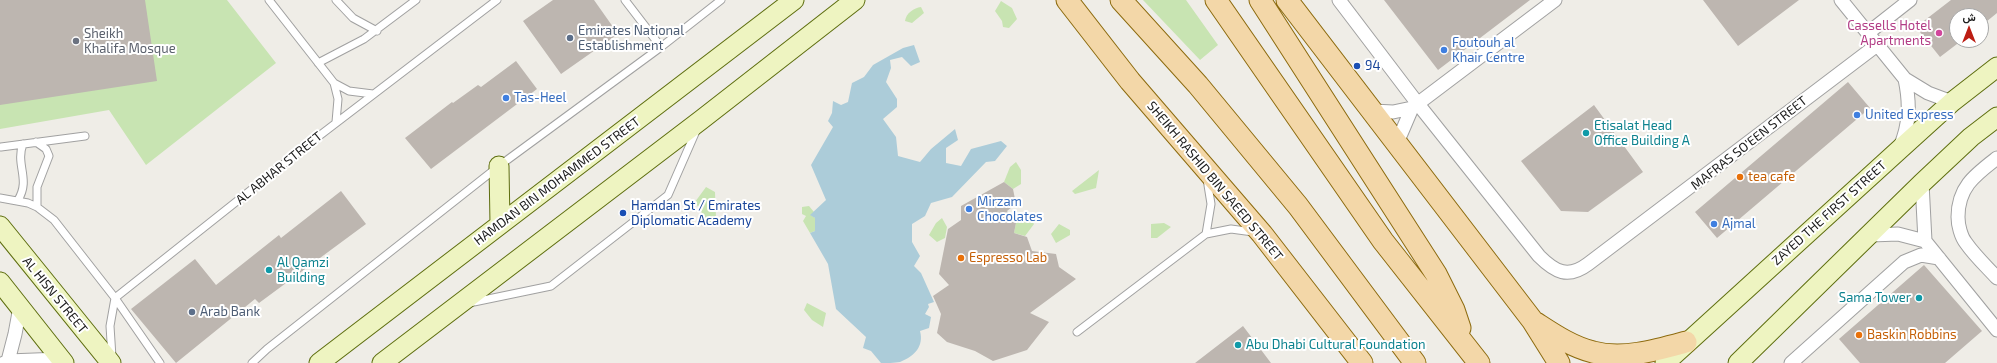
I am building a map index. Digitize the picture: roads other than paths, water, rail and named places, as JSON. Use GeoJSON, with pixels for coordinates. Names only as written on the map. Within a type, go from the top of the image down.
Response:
{"type":"FeatureCollection","features":[{"type":"Feature","properties":{"kind":"main road","name":"HAMDAN BIN MOHAMMED STREET"},"geometry":{"type":"LineString","coordinates":[[319,363],[794,0]]}},
{"type":"Feature","properties":{"kind":"main road"},"geometry":{"type":"LineString","coordinates":[[382,363],[701,120],[855,0]]}},
{"type":"Feature","properties":{"kind":"main road","name":"SHEIKH RASHID BIN SAEED STREET"},"geometry":{"type":"LineString","coordinates":[[1067,0],[1130,81],[1262,234],[1362,363]]}},
{"type":"Feature","properties":{"kind":"main road"},"geometry":{"type":"LineString","coordinates":[[1121,0],[1198,84],[1293,200],[1415,363]]}},
{"type":"Feature","properties":{"kind":"main road"},"geometry":{"type":"LineString","coordinates":[[1216,0],[1384,241],[1479,363]]}},
{"type":"Feature","properties":{"kind":"main road"},"geometry":{"type":"LineString","coordinates":[[1260,0],[1436,274],[1454,310],[1466,346]]}},
{"type":"Feature","properties":{"kind":"main road"},"geometry":{"type":"LineString","coordinates":[[1287,0],[1398,143],[1532,320],[1559,363]]}},
{"type":"Feature","properties":{"kind":"main road","name":"ZAYED THE FIRST STREET"},"geometry":{"type":"LineString","coordinates":[[1665,363],[1686,342],[1952,102],[1997,67]]}},
{"type":"Feature","properties":{"kind":"main road"},"geometry":{"type":"LineString","coordinates":[[1738,363],[1871,235],[1922,183],[1971,137],[1997,117]]}},
{"type":"Feature","properties":{"kind":"main road"},"geometry":{"type":"LineString","coordinates":[[1971,137],[1997,134]]}},
{"type":"Feature","properties":{"kind":"main road"},"geometry":{"type":"LineString","coordinates":[[499,166],[500,224]]}},
{"type":"Feature","properties":{"kind":"main road","name":"AL HISN STREET"},"geometry":{"type":"LineString","coordinates":[[0,226],[112,363]]}},
{"type":"Feature","properties":{"kind":"main road"},"geometry":{"type":"LineString","coordinates":[[0,282],[62,361]]}},
{"type":"Feature","properties":{"kind":"main road"},"geometry":{"type":"LineString","coordinates":[[1532,320],[1573,345],[1592,352],[1603,354],[1650,351],[1686,342]]}},
{"type":"Feature","properties":{"kind":"main road"},"geometry":{"type":"LineString","coordinates":[[1532,320],[1544,363]]}},
{"type":"Feature","properties":{"kind":"street","name":"MAFRAS SO'EEN STREET"},"geometry":{"type":"LineString","coordinates":[[1339,0],[1415,106],[1539,256],[1549,265],[1562,272],[1571,273],[1577,271],[1620,240],[1877,44]]}},
{"type":"Feature","properties":{"kind":"street"},"geometry":{"type":"LineString","coordinates":[[1373,111],[1393,112],[1415,106],[1555,0]]}},
{"type":"Feature","properties":{"kind":"street"},"geometry":{"type":"LineString","coordinates":[[1841,0],[1905,79],[1928,93],[1952,102]]}},
{"type":"Feature","properties":{"kind":"street"},"geometry":{"type":"LineString","coordinates":[[1868,33],[1910,0]]}},
{"type":"Feature","properties":{"kind":"street"},"geometry":{"type":"LineString","coordinates":[[1899,150],[1908,122],[1909,102],[1905,79]]}},
{"type":"Feature","properties":{"kind":"street"},"geometry":{"type":"LineString","coordinates":[[1398,143],[1415,106]]}},
{"type":"Feature","properties":{"kind":"street"},"geometry":{"type":"LineString","coordinates":[[1997,158],[1978,172],[1965,187],[1958,205],[1958,224],[1965,242],[1997,278]]}},
{"type":"Feature","properties":{"kind":"street"},"geometry":{"type":"LineString","coordinates":[[1922,183],[1925,241]]}},
{"type":"Feature","properties":{"kind":"street"},"geometry":{"type":"LineString","coordinates":[[1871,235],[1898,234],[1925,241],[1997,330]]}},
{"type":"Feature","properties":{"kind":"street"},"geometry":{"type":"LineString","coordinates":[[1791,363],[1904,262],[1921,255],[1939,258]]}},
{"type":"Feature","properties":{"kind":"street"},"geometry":{"type":"LineString","coordinates":[[20,308],[15,334],[6,362],[62,361]]}},
{"type":"Feature","properties":{"kind":"lane"},"geometry":{"type":"LineString","coordinates":[[269,0],[334,84],[338,99],[336,122]]}},
{"type":"Feature","properties":{"kind":"lane"},"geometry":{"type":"LineString","coordinates":[[336,0],[353,18],[377,31]]}},
{"type":"Feature","properties":{"kind":"lane"},"geometry":{"type":"LineString","coordinates":[[318,63],[377,31],[416,0]]}},
{"type":"Feature","properties":{"kind":"lane","name":"AL ABHAR STREET"},"geometry":{"type":"LineString","coordinates":[[116,298],[336,122],[497,0]]}},
{"type":"Feature","properties":{"kind":"lane"},"geometry":{"type":"LineString","coordinates":[[625,0],[661,47]]}},
{"type":"Feature","properties":{"kind":"lane"},"geometry":{"type":"LineString","coordinates":[[252,363],[279,339],[499,166],[661,47],[721,0]]}},
{"type":"Feature","properties":{"kind":"lane"},"geometry":{"type":"LineString","coordinates":[[334,84],[353,92],[374,94]]}},
{"type":"Feature","properties":{"kind":"lane"},"geometry":{"type":"LineString","coordinates":[[458,306],[551,286],[668,195],[701,120]]}},
{"type":"Feature","properties":{"kind":"lane"},"geometry":{"type":"LineString","coordinates":[[1,147],[85,136]]}},
{"type":"Feature","properties":{"kind":"lane"},"geometry":{"type":"LineString","coordinates":[[36,142],[46,149],[49,156],[37,187],[37,207]]}},
{"type":"Feature","properties":{"kind":"lane"},"geometry":{"type":"LineString","coordinates":[[18,200],[24,186],[24,177],[20,159],[24,144]]}},
{"type":"Feature","properties":{"kind":"lane"},"geometry":{"type":"LineString","coordinates":[[1206,170],[1211,204],[1206,234]]}},
{"type":"Feature","properties":{"kind":"lane"},"geometry":{"type":"LineString","coordinates":[[0,198],[18,200],[37,207],[54,220],[116,298],[160,363]]}},
{"type":"Feature","properties":{"kind":"lane"},"geometry":{"type":"LineString","coordinates":[[1077,332],[1206,234],[1231,229],[1247,230],[1262,234]]}},
{"type":"Feature","properties":{"kind":"lane"},"geometry":{"type":"LineString","coordinates":[[112,363],[110,333],[116,298]]}},
{"type":"Feature","properties":{"kind":"water"},"geometry":{"type":"Polygon","coordinates":[[[914,45],[920,62],[911,66],[902,57],[890,60],[891,68],[886,82],[897,99],[897,107],[883,119],[896,137],[898,156],[920,162],[931,149],[955,129],[958,140],[946,148],[946,163],[961,166],[971,149],[1001,141],[1007,146],[995,161],[986,162],[952,197],[931,203],[925,216],[912,224],[912,242],[920,256],[914,266],[921,273],[934,302],[928,304],[929,307],[925,314],[931,317],[929,328],[920,331],[921,341],[917,350],[910,357],[900,362],[881,363],[871,351],[863,348],[866,337],[836,309],[828,264],[810,233],[815,231],[815,218],[810,215],[826,200],[811,165],[833,127],[828,121],[832,113],[833,101],[841,105],[848,102],[852,83],[864,77],[873,65],[903,48],[914,45]]]}},
{"type":"Feature","properties":{"kind":"place","name":"Cassells Hotel Apartments"},"geometry":{"type":"Point","coordinates":[1939,33]}},
{"type":"Feature","properties":{"kind":"place","name":"Emirates National Establishment"},"geometry":{"type":"Point","coordinates":[570,38]}},
{"type":"Feature","properties":{"kind":"place","name":"Sheikh Khalifa Mosque"},"geometry":{"type":"Point","coordinates":[76,41]}},
{"type":"Feature","properties":{"kind":"place","name":"Foutouh al Khair Centre"},"geometry":{"type":"Point","coordinates":[1444,50]}},
{"type":"Feature","properties":{"kind":"place","name":"94"},"geometry":{"type":"Point","coordinates":[1357,66]}},
{"type":"Feature","properties":{"kind":"place","name":"Tas-Heel"},"geometry":{"type":"Point","coordinates":[506,98]}},
{"type":"Feature","properties":{"kind":"place","name":"United Express"},"geometry":{"type":"Point","coordinates":[1857,115]}},
{"type":"Feature","properties":{"kind":"place","name":"Etisalat Head Office Building A"},"geometry":{"type":"Point","coordinates":[1586,133]}},
{"type":"Feature","properties":{"kind":"place","name":"tea cafe"},"geometry":{"type":"Point","coordinates":[1740,177]}},
{"type":"Feature","properties":{"kind":"place","name":"Mirzam Chocolates"},"geometry":{"type":"Point","coordinates":[969,209]}},
{"type":"Feature","properties":{"kind":"place","name":"Hamdan St / Emirates Diplomatic Academy"},"geometry":{"type":"Point","coordinates":[623,213]}},
{"type":"Feature","properties":{"kind":"place","name":"Ajmal"},"geometry":{"type":"Point","coordinates":[1714,224]}},
{"type":"Feature","properties":{"kind":"place","name":"Espresso Lab"},"geometry":{"type":"Point","coordinates":[961,258]}},
{"type":"Feature","properties":{"kind":"place","name":"Al Qamzi Building"},"geometry":{"type":"Point","coordinates":[269,270]}},
{"type":"Feature","properties":{"kind":"place","name":"Sama Tower"},"geometry":{"type":"Point","coordinates":[1919,298]}},
{"type":"Feature","properties":{"kind":"place","name":"Arab Bank"},"geometry":{"type":"Point","coordinates":[192,312]}},
{"type":"Feature","properties":{"kind":"place","name":"Baskin Robbins"},"geometry":{"type":"Point","coordinates":[1859,335]}},
{"type":"Feature","properties":{"kind":"place","name":"Abu Dhabi Cultural Foundation"},"geometry":{"type":"Point","coordinates":[1238,345]}}]}
